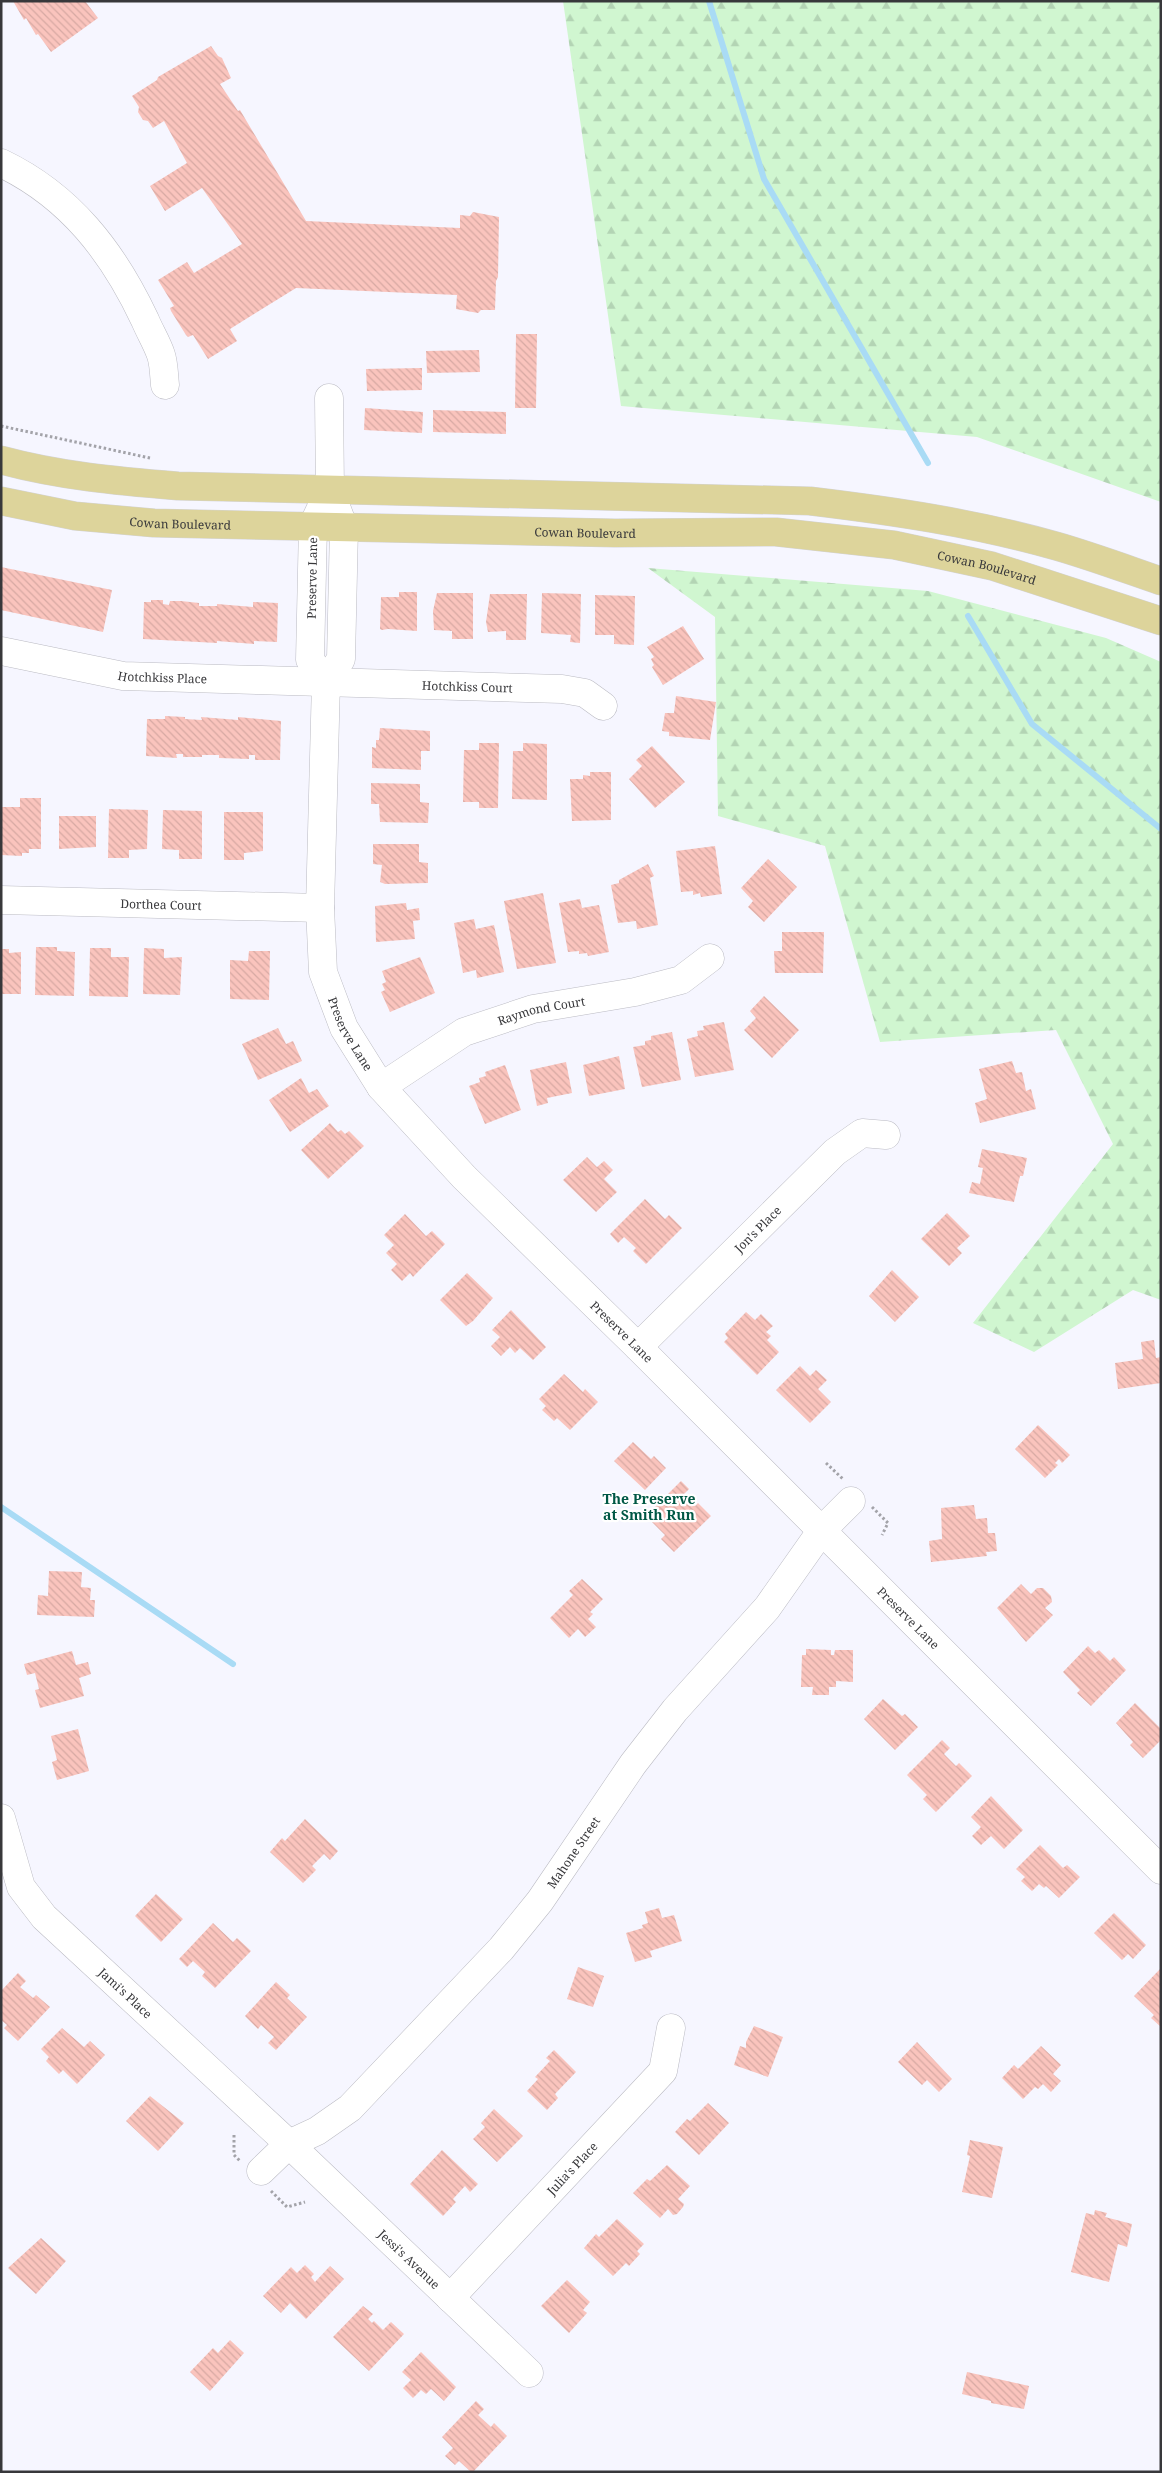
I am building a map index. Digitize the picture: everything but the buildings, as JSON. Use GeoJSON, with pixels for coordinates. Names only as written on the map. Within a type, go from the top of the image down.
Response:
{"type":"FeatureCollection","features":[{"type":"Feature","properties":{"kind":"main road"},"geometry":{"type":"LineString","coordinates":[[1,460],[39,470],[103,480],[178,486],[810,501],[902,512],[992,530],[1057,546],[1161,581]]}},
{"type":"Feature","properties":{"kind":"main road","name":"Cowan Boulevard"},"geometry":{"type":"LineString","coordinates":[[1,501],[75,516],[154,524],[313,525],[344,528],[615,533],[776,532],[884,544],[992,566],[1161,621]]}},
{"type":"Feature","properties":{"kind":"street"},"geometry":{"type":"LineString","coordinates":[[1,163],[19,171],[44,189],[78,218],[99,242],[126,282],[161,355],[165,385]]}},
{"type":"Feature","properties":{"kind":"street"},"geometry":{"type":"LineString","coordinates":[[326,682],[341,660],[344,528],[330,491],[329,398]]}},
{"type":"Feature","properties":{"kind":"street","name":"Preserve Lane"},"geometry":{"type":"LineString","coordinates":[[330,491],[313,525],[310,660],[326,682],[320,908],[323,972],[344,1028],[381,1087],[464,1177],[638,1347],[1161,1870]]}},
{"type":"Feature","properties":{"kind":"street","name":"Hotchkiss Place"},"geometry":{"type":"LineString","coordinates":[[1,652],[123,676],[326,682]]}},
{"type":"Feature","properties":{"kind":"street","name":"Hotchkiss Court"},"geometry":{"type":"LineString","coordinates":[[326,682],[562,688],[585,693],[603,706]]}},
{"type":"Feature","properties":{"kind":"street","name":"Dorthea Court"},"geometry":{"type":"LineString","coordinates":[[1,900],[320,908]]}},
{"type":"Feature","properties":{"kind":"street","name":"Raymond Court"},"geometry":{"type":"LineString","coordinates":[[381,1087],[464,1032],[533,1009],[635,992],[682,980],[710,958]]}},
{"type":"Feature","properties":{"kind":"street","name":"Jon's Place"},"geometry":{"type":"LineString","coordinates":[[638,1347],[835,1152],[862,1133],[886,1135]]}},
{"type":"Feature","properties":{"kind":"street","name":"Mahone Street"},"geometry":{"type":"LineString","coordinates":[[261,2171],[289,2144],[317,2131],[350,2108],[501,1949],[540,1901],[633,1764],[675,1710],[783,1588],[822,1530],[851,1501]]}},
{"type":"Feature","properties":{"kind":"street","name":"Jami's Place"},"geometry":{"type":"LineString","coordinates":[[1,1818],[21,1887],[44,1917],[289,2144]]}},
{"type":"Feature","properties":{"kind":"street","name":"Julia's Place"},"geometry":{"type":"LineString","coordinates":[[450,2298],[663,2070],[671,2028]]}},
{"type":"Feature","properties":{"kind":"street","name":"Jessi's Avenue"},"geometry":{"type":"LineString","coordinates":[[289,2144],[529,2373]]}},
{"type":"Feature","properties":{"kind":"green space"},"geometry":{"type":"Polygon","coordinates":[[[563,1],[1161,1],[1161,502],[977,437],[621,406],[563,1]]]}},
{"type":"Feature","properties":{"kind":"green space"},"geometry":{"type":"Polygon","coordinates":[[[648,568],[928,591],[1106,638],[1161,662],[1161,1300],[1133,1290],[1034,1352],[973,1323],[1113,1144],[1056,1030],[880,1042],[825,846],[718,816],[715,617],[648,568]]]}},
{"type":"Feature","properties":{"kind":"waterway"},"geometry":{"type":"LineString","coordinates":[[709,1],[764,179],[928,463]]}},
{"type":"Feature","properties":{"kind":"waterway"},"geometry":{"type":"LineString","coordinates":[[968,616],[1032,724],[1161,829]]}},
{"type":"Feature","properties":{"kind":"waterway"},"geometry":{"type":"LineString","coordinates":[[1,1507],[233,1664]]}},
{"type":"Feature","properties":{"kind":"district","name":"The Preserve at Smith Run"},"geometry":{"type":"Point","coordinates":[649,1506]}}]}
